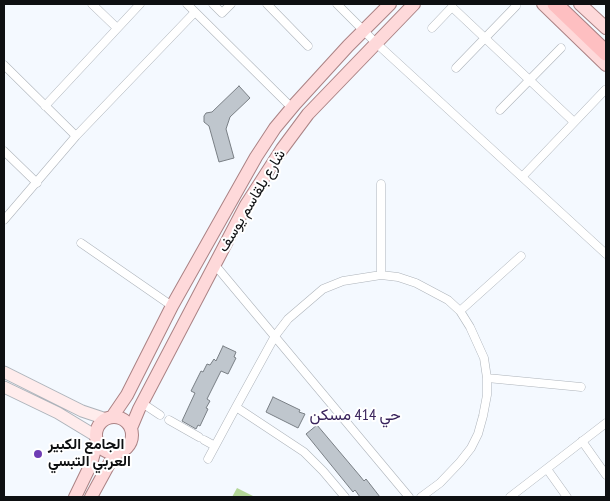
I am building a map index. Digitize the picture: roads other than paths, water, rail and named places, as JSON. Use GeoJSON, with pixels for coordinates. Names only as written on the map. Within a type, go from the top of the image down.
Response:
{"type":"FeatureCollection","features":[{"type":"Feature","properties":{"kind":"highway"},"geometry":{"type":"LineString","coordinates":[[555,4],[606,53]]}},
{"type":"Feature","properties":{"kind":"highway"},"geometry":{"type":"LineString","coordinates":[[565,4],[606,42]]}},
{"type":"Feature","properties":{"kind":"main road","name":"شارع بلقاسم يوسف"},"geometry":{"type":"LineString","coordinates":[[109,418],[127,394],[172,306],[256,156],[275,128],[390,4]]}},
{"type":"Feature","properties":{"kind":"main road","name":"شارع بلقاسم يوسف"},"geometry":{"type":"LineString","coordinates":[[131,428],[142,403],[246,205],[282,150],[308,114],[414,4]]}},
{"type":"Feature","properties":{"kind":"main road"},"geometry":{"type":"LineString","coordinates":[[543,4],[606,65]]}},
{"type":"Feature","properties":{"kind":"main road"},"geometry":{"type":"LineString","coordinates":[[580,4],[606,28]]}},
{"type":"Feature","properties":{"kind":"main road"},"geometry":{"type":"LineString","coordinates":[[4,372],[82,411],[109,418],[123,419],[131,428],[132,440],[125,450],[115,453],[104,450],[97,439],[58,413],[4,387]]}},
{"type":"Feature","properties":{"kind":"main road"},"geometry":{"type":"LineString","coordinates":[[75,497],[91,464],[98,426],[109,418]]}},
{"type":"Feature","properties":{"kind":"main road"},"geometry":{"type":"LineString","coordinates":[[91,497],[115,453]]}},
{"type":"Feature","properties":{"kind":"street"},"geometry":{"type":"LineString","coordinates":[[92,4],[117,28]]}},
{"type":"Feature","properties":{"kind":"street"},"geometry":{"type":"LineString","coordinates":[[45,106],[140,4]]}},
{"type":"Feature","properties":{"kind":"street"},"geometry":{"type":"LineString","coordinates":[[186,4],[292,108]]}},
{"type":"Feature","properties":{"kind":"street"},"geometry":{"type":"LineString","coordinates":[[213,4],[222,13],[231,4]]}},
{"type":"Feature","properties":{"kind":"street"},"geometry":{"type":"LineString","coordinates":[[267,4],[308,46]]}},
{"type":"Feature","properties":{"kind":"street"},"geometry":{"type":"LineString","coordinates":[[337,4],[376,43],[606,254]]}},
{"type":"Feature","properties":{"kind":"street"},"geometry":{"type":"LineString","coordinates":[[456,68],[516,6]]}},
{"type":"Feature","properties":{"kind":"street"},"geometry":{"type":"LineString","coordinates":[[432,28],[452,7],[574,122]]}},
{"type":"Feature","properties":{"kind":"street"},"geometry":{"type":"LineString","coordinates":[[4,220],[76,136],[195,12]]}},
{"type":"Feature","properties":{"kind":"street"},"geometry":{"type":"LineString","coordinates":[[500,110],[561,48]]}},
{"type":"Feature","properties":{"kind":"street"},"geometry":{"type":"LineString","coordinates":[[4,65],[76,136]]}},
{"type":"Feature","properties":{"kind":"street"},"geometry":{"type":"LineString","coordinates":[[522,177],[605,90]]}},
{"type":"Feature","properties":{"kind":"street"},"geometry":{"type":"LineString","coordinates":[[4,151],[37,183]]}},
{"type":"Feature","properties":{"kind":"street"},"geometry":{"type":"LineString","coordinates":[[380,184],[381,275]]}},
{"type":"Feature","properties":{"kind":"street"},"geometry":{"type":"LineString","coordinates":[[82,242],[172,306]]}},
{"type":"Feature","properties":{"kind":"street"},"geometry":{"type":"LineString","coordinates":[[460,311],[521,256]]}},
{"type":"Feature","properties":{"kind":"street"},"geometry":{"type":"LineString","coordinates":[[215,264],[409,497]]}},
{"type":"Feature","properties":{"kind":"street"},"geometry":{"type":"LineString","coordinates":[[208,458],[275,336],[288,319],[324,290],[343,281],[381,275],[398,277],[437,293],[460,311],[470,327],[482,354],[487,378],[487,395],[483,416],[471,448],[444,478],[421,497]]}},
{"type":"Feature","properties":{"kind":"street"},"geometry":{"type":"LineString","coordinates":[[487,378],[581,387]]}},
{"type":"Feature","properties":{"kind":"street"},"geometry":{"type":"LineString","coordinates":[[142,403],[160,414]]}},
{"type":"Feature","properties":{"kind":"street"},"geometry":{"type":"LineString","coordinates":[[236,407],[304,452],[345,497]]}},
{"type":"Feature","properties":{"kind":"street"},"geometry":{"type":"LineString","coordinates":[[169,420],[214,446]]}},
{"type":"Feature","properties":{"kind":"street"},"geometry":{"type":"LineString","coordinates":[[510,497],[606,423]]}},
{"type":"Feature","properties":{"kind":"street"},"geometry":{"type":"LineString","coordinates":[[582,441],[606,475]]}},
{"type":"Feature","properties":{"kind":"street"},"geometry":{"type":"LineString","coordinates":[[547,469],[568,497]]}},
{"type":"Feature","properties":{"kind":"place","name":"الجامع الكبير العربي التبسي"},"geometry":{"type":"Point","coordinates":[38,454]}},
{"type":"Feature","properties":{"kind":"district","name":"حي 414 مسكن"},"geometry":{"type":"Point","coordinates":[355,415]}}]}
